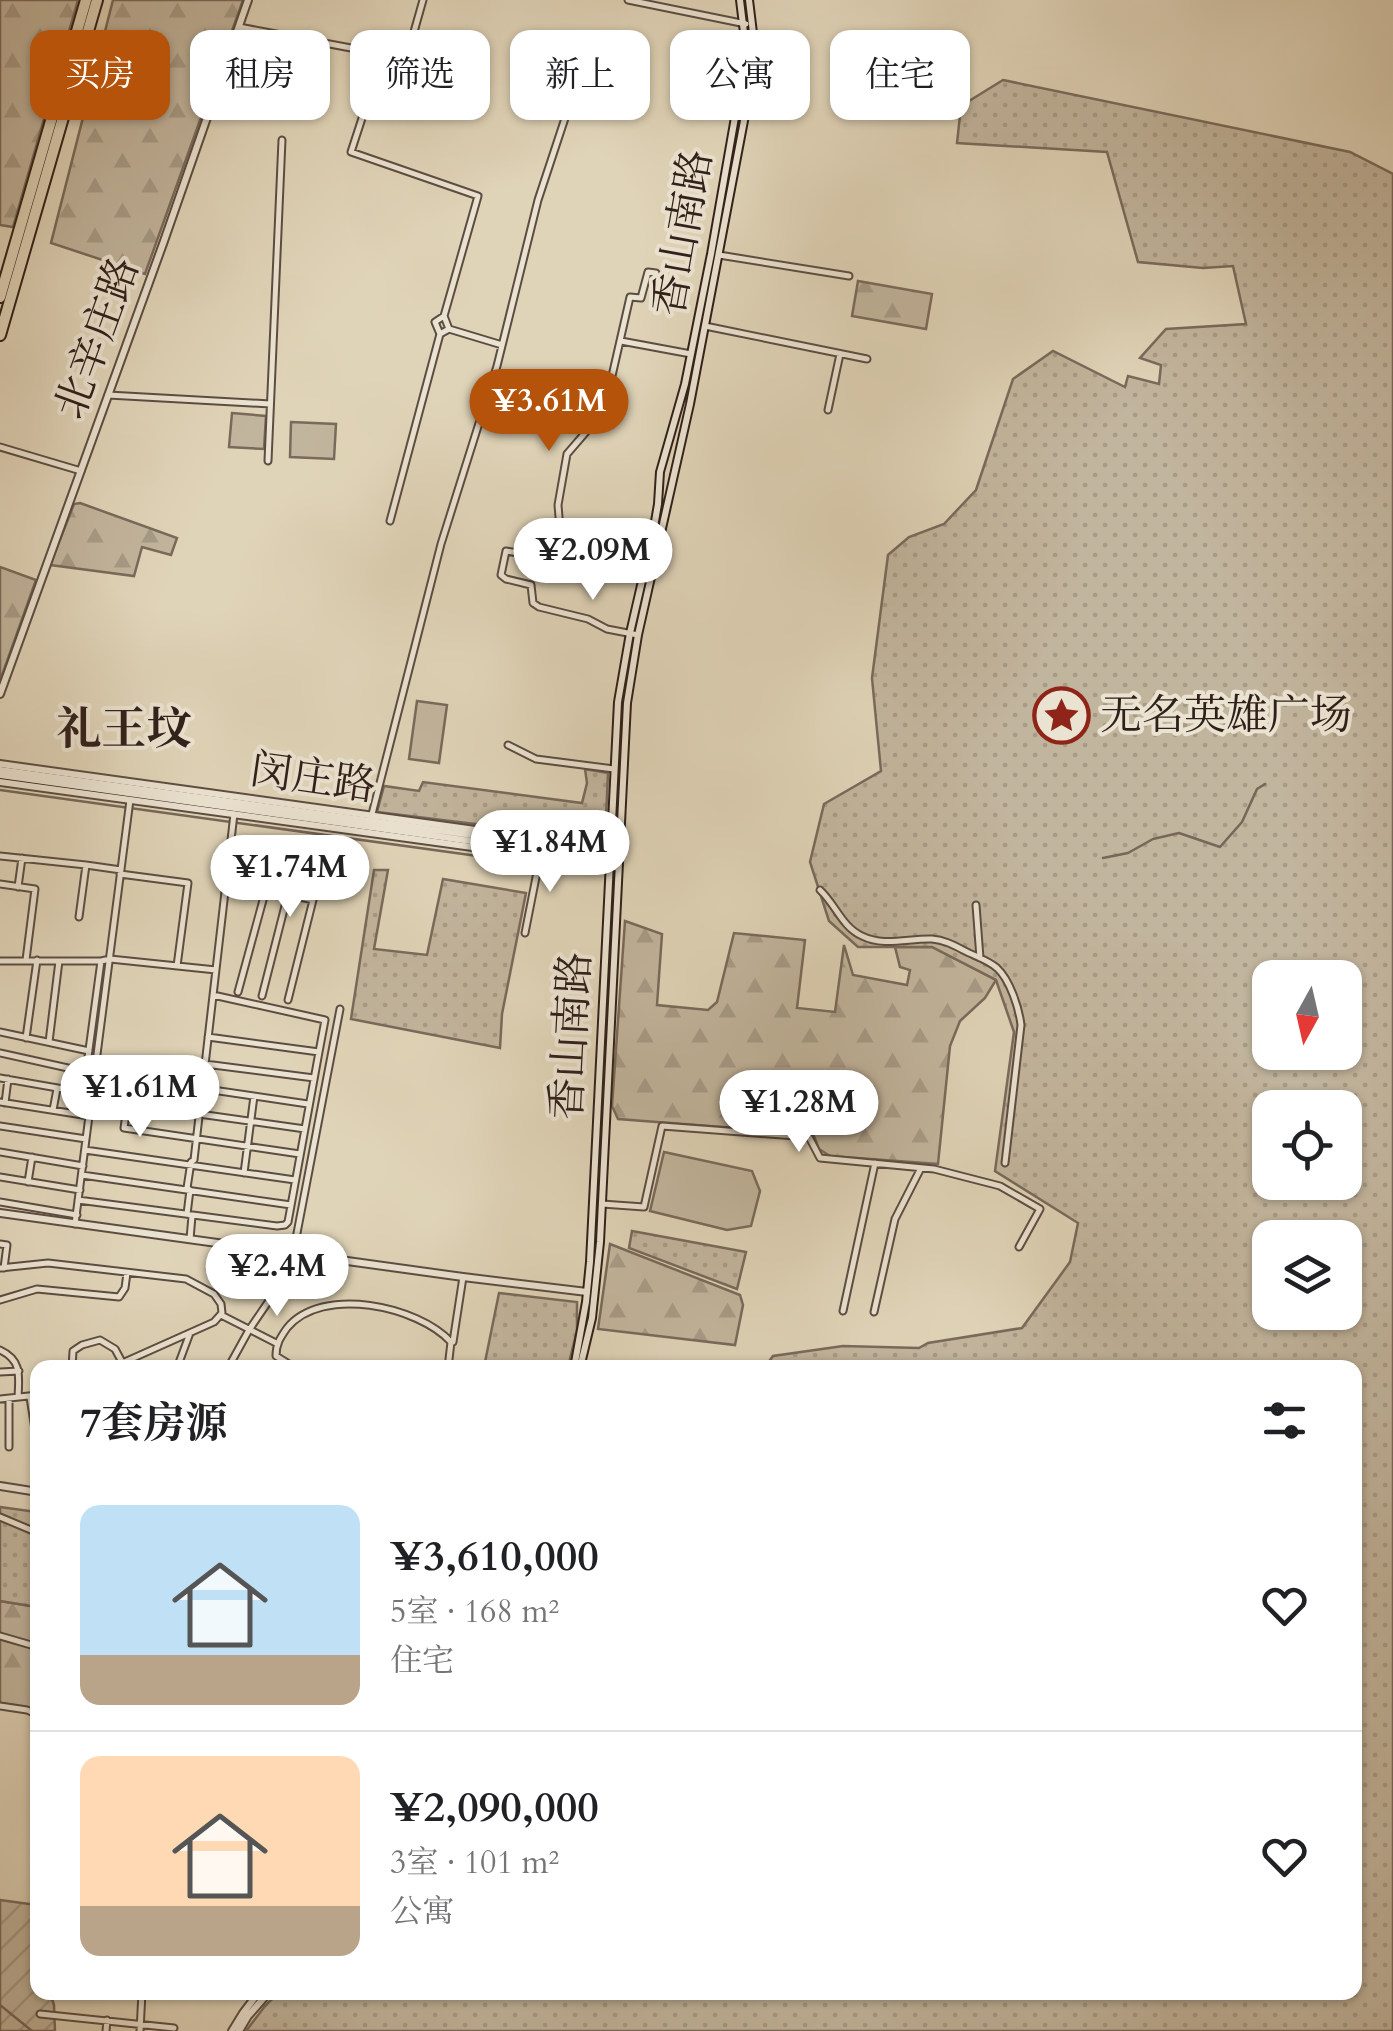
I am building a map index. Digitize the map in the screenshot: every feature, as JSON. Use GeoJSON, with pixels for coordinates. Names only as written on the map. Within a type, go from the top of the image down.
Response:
{"type":"FeatureCollection","features":[{"type":"Feature","properties":{"kind":"highway"},"geometry":{"type":"LineString","coordinates":[[0,297],[86,0]]}},
{"type":"Feature","properties":{"kind":"highway"},"geometry":{"type":"LineString","coordinates":[[0,336],[98,0]]}},
{"type":"Feature","properties":{"kind":"main road","name":"北辛庄路"},"geometry":{"type":"LineString","coordinates":[[0,694],[248,0]]}},
{"type":"Feature","properties":{"kind":"main road","name":"香山南路"},"geometry":{"type":"LineString","coordinates":[[578,1360],[587,1292],[614,858],[634,634],[658,504],[660,472],[692,354],[741,83],[745,41],[740,0]]}},
{"type":"Feature","properties":{"kind":"main road","name":"香山南路"},"geometry":{"type":"LineString","coordinates":[[579,1360],[596,1291],[602,1204],[618,702],[719,256],[754,60],[749,0]]}},
{"type":"Feature","properties":{"kind":"main road","name":"闵庄路"},"geometry":{"type":"LineString","coordinates":[[0,773],[371,819],[614,858]]}},
{"type":"Feature","properties":{"kind":"main road","name":"闵庄路"},"geometry":{"type":"LineString","coordinates":[[0,773],[130,800],[541,854],[614,858]]}},
{"type":"Feature","properties":{"kind":"main road","name":"闵庄路"},"geometry":{"type":"LineString","coordinates":[[0,773],[541,854]]}},
{"type":"Feature","properties":{"kind":"main road"},"geometry":{"type":"LineString","coordinates":[[0,1213],[76,1219],[190,1240],[587,1292]]}},
{"type":"Feature","properties":{"kind":"main road"},"geometry":{"type":"LineString","coordinates":[[0,1486],[30,1491]]}},
{"type":"Feature","properties":{"kind":"main road"},"geometry":{"type":"LineString","coordinates":[[235,2031],[253,2000]]}},
{"type":"Feature","properties":{"kind":"main road"},"geometry":{"type":"LineString","coordinates":[[235,2031],[261,2000]]}},
{"type":"Feature","properties":{"kind":"street"},"geometry":{"type":"LineString","coordinates":[[414,30],[422,0]]}},
{"type":"Feature","properties":{"kind":"street"},"geometry":{"type":"LineString","coordinates":[[628,0],[754,25]]}},
{"type":"Feature","properties":{"kind":"street"},"geometry":{"type":"LineString","coordinates":[[238,27],[350,48]]}},
{"type":"Feature","properties":{"kind":"street"},"geometry":{"type":"LineString","coordinates":[[361,120],[351,152],[478,196],[444,316],[449,329]]}},
{"type":"Feature","properties":{"kind":"street"},"geometry":{"type":"LineString","coordinates":[[371,819],[441,544],[502,346],[538,200],[564,120]]}},
{"type":"Feature","properties":{"kind":"street"},"geometry":{"type":"LineString","coordinates":[[268,461],[282,140]]}},
{"type":"Feature","properties":{"kind":"street"},"geometry":{"type":"LineString","coordinates":[[719,256],[848,276]]}},
{"type":"Feature","properties":{"kind":"street"},"geometry":{"type":"LineString","coordinates":[[634,634],[539,608],[533,602],[532,585],[500,575],[506,552],[554,559],[567,454],[604,411],[630,297],[641,298],[648,272],[656,273]]}},
{"type":"Feature","properties":{"kind":"street"},"geometry":{"type":"LineString","coordinates":[[390,521],[440,334],[435,322],[444,316]]}},
{"type":"Feature","properties":{"kind":"street"},"geometry":{"type":"LineString","coordinates":[[705,326],[867,359]]}},
{"type":"Feature","properties":{"kind":"street"},"geometry":{"type":"LineString","coordinates":[[440,334],[449,329],[502,346]]}},
{"type":"Feature","properties":{"kind":"street"},"geometry":{"type":"LineString","coordinates":[[619,340],[692,354]]}},
{"type":"Feature","properties":{"kind":"street"},"geometry":{"type":"LineString","coordinates":[[828,410],[840,354]]}},
{"type":"Feature","properties":{"kind":"street"},"geometry":{"type":"LineString","coordinates":[[108,395],[270,404]]}},
{"type":"Feature","properties":{"kind":"street"},"geometry":{"type":"LineString","coordinates":[[0,447],[81,471]]}},
{"type":"Feature","properties":{"kind":"street"},"geometry":{"type":"LineString","coordinates":[[560,529],[649,552]]}},
{"type":"Feature","properties":{"kind":"street"},"geometry":{"type":"LineString","coordinates":[[508,746],[536,759],[614,769]]}},
{"type":"Feature","properties":{"kind":"street"},"geometry":{"type":"LineString","coordinates":[[0,1202],[76,1219],[130,800]]}},
{"type":"Feature","properties":{"kind":"street"},"geometry":{"type":"LineString","coordinates":[[192,1216],[187,1214],[187,1188],[194,1160],[234,814]]}},
{"type":"Feature","properties":{"kind":"street"},"geometry":{"type":"LineString","coordinates":[[524,932],[541,854]]}},
{"type":"Feature","properties":{"kind":"street"},"geometry":{"type":"LineString","coordinates":[[0,856],[86,865],[188,883],[177,966]]}},
{"type":"Feature","properties":{"kind":"street"},"geometry":{"type":"LineString","coordinates":[[18,887],[22,858]]}},
{"type":"Feature","properties":{"kind":"street"},"geometry":{"type":"LineString","coordinates":[[79,918],[86,865]]}},
{"type":"Feature","properties":{"kind":"street"},"geometry":{"type":"LineString","coordinates":[[226,880],[313,900],[288,1000]]}},
{"type":"Feature","properties":{"kind":"street"},"geometry":{"type":"LineString","coordinates":[[0,884],[35,890],[26,960]]}},
{"type":"Feature","properties":{"kind":"street"},"geometry":{"type":"LineString","coordinates":[[238,992],[266,889]]}},
{"type":"Feature","properties":{"kind":"street"},"geometry":{"type":"LineString","coordinates":[[820,890],[858,935],[886,942],[939,940],[1000,970],[1022,1026],[1004,1164]]}},
{"type":"Feature","properties":{"kind":"street"},"geometry":{"type":"LineString","coordinates":[[262,996],[288,894]]}},
{"type":"Feature","properties":{"kind":"street"},"geometry":{"type":"LineString","coordinates":[[976,905],[980,958]]}},
{"type":"Feature","properties":{"kind":"street"},"geometry":{"type":"LineString","coordinates":[[0,961],[110,959],[216,970]]}},
{"type":"Feature","properties":{"kind":"street"},"geometry":{"type":"LineString","coordinates":[[26,1038],[37,960]]}},
{"type":"Feature","properties":{"kind":"street"},"geometry":{"type":"LineString","coordinates":[[48,1042],[60,960]]}},
{"type":"Feature","properties":{"kind":"street"},"geometry":{"type":"LineString","coordinates":[[0,1053],[86,1072],[102,961]]}},
{"type":"Feature","properties":{"kind":"street"},"geometry":{"type":"LineString","coordinates":[[78,1200],[280,1227],[288,1222],[324,1020],[213,995]]}},
{"type":"Feature","properties":{"kind":"street"},"geometry":{"type":"LineString","coordinates":[[233,1360],[296,1254],[340,1008]]}},
{"type":"Feature","properties":{"kind":"street"},"geometry":{"type":"LineString","coordinates":[[0,1032],[89,1051]]}},
{"type":"Feature","properties":{"kind":"street"},"geometry":{"type":"LineString","coordinates":[[208,1037],[319,1052]]}},
{"type":"Feature","properties":{"kind":"street"},"geometry":{"type":"LineString","coordinates":[[205,1064],[314,1078]]}},
{"type":"Feature","properties":{"kind":"street"},"geometry":{"type":"LineString","coordinates":[[0,1078],[92,1094]]}},
{"type":"Feature","properties":{"kind":"street"},"geometry":{"type":"LineString","coordinates":[[300,1154],[124,1128],[131,1078],[309,1104]]}},
{"type":"Feature","properties":{"kind":"street"},"geometry":{"type":"LineString","coordinates":[[8,1079],[2,1102],[89,1116]]}},
{"type":"Feature","properties":{"kind":"street"},"geometry":{"type":"LineString","coordinates":[[53,1110],[57,1088]]}},
{"type":"Feature","properties":{"kind":"street"},"geometry":{"type":"LineString","coordinates":[[244,1173],[254,1096]]}},
{"type":"Feature","properties":{"kind":"street"},"geometry":{"type":"LineString","coordinates":[[199,1114],[304,1128]]}},
{"type":"Feature","properties":{"kind":"street"},"geometry":{"type":"LineString","coordinates":[[0,1126],[86,1139]]}},
{"type":"Feature","properties":{"kind":"street"},"geometry":{"type":"LineString","coordinates":[[602,1204],[644,1208],[662,1126],[809,1137],[820,1158],[934,1168],[1000,1186],[1040,1209],[1019,1247]]}},
{"type":"Feature","properties":{"kind":"street"},"geometry":{"type":"LineString","coordinates":[[85,1150],[295,1180]]}},
{"type":"Feature","properties":{"kind":"street"},"geometry":{"type":"LineString","coordinates":[[0,1152],[83,1166]]}},
{"type":"Feature","properties":{"kind":"street"},"geometry":{"type":"LineString","coordinates":[[28,1182],[32,1158]]}},
{"type":"Feature","properties":{"kind":"street"},"geometry":{"type":"LineString","coordinates":[[842,1310],[875,1163]]}},
{"type":"Feature","properties":{"kind":"street"},"geometry":{"type":"LineString","coordinates":[[874,1312],[895,1219],[922,1167]]}},
{"type":"Feature","properties":{"kind":"street"},"geometry":{"type":"LineString","coordinates":[[82,1175],[290,1205]]}},
{"type":"Feature","properties":{"kind":"street"},"geometry":{"type":"LineString","coordinates":[[0,1176],[80,1190]]}},
{"type":"Feature","properties":{"kind":"street"},"geometry":{"type":"LineString","coordinates":[[190,1240],[192,1216]]}},
{"type":"Feature","properties":{"kind":"street"},"geometry":{"type":"LineString","coordinates":[[0,1244],[7,1245],[2,1268],[48,1263],[186,1279],[214,1294],[221,1304],[220,1315],[214,1322],[127,1360]]}},
{"type":"Feature","properties":{"kind":"street"},"geometry":{"type":"LineString","coordinates":[[0,1300],[37,1289],[118,1297],[126,1288],[128,1273]]}},
{"type":"Feature","properties":{"kind":"street"},"geometry":{"type":"LineString","coordinates":[[449,1360],[463,1277]]}},
{"type":"Feature","properties":{"kind":"street"},"geometry":{"type":"LineString","coordinates":[[282,1360],[276,1356],[276,1343],[299,1316],[342,1303],[413,1318],[438,1330],[451,1342],[451,1350]]}},
{"type":"Feature","properties":{"kind":"street"},"geometry":{"type":"LineString","coordinates":[[220,1315],[276,1343]]}},
{"type":"Feature","properties":{"kind":"street"},"geometry":{"type":"LineString","coordinates":[[180,1360],[190,1332]]}},
{"type":"Feature","properties":{"kind":"street"},"geometry":{"type":"LineString","coordinates":[[72,1360],[73,1350],[100,1340],[115,1349],[121,1360]]}},
{"type":"Feature","properties":{"kind":"street"},"geometry":{"type":"LineString","coordinates":[[0,1350],[12,1356],[18,1365],[18,1398]]}},
{"type":"Feature","properties":{"kind":"street"},"geometry":{"type":"LineString","coordinates":[[0,1372],[18,1372]]}},
{"type":"Feature","properties":{"kind":"street"},"geometry":{"type":"LineString","coordinates":[[9,1398],[9,1448]]}},
{"type":"Feature","properties":{"kind":"street"},"geometry":{"type":"LineString","coordinates":[[0,1399],[30,1398]]}},
{"type":"Feature","properties":{"kind":"street"},"geometry":{"type":"LineString","coordinates":[[0,1517],[30,1529]]}},
{"type":"Feature","properties":{"kind":"street"},"geometry":{"type":"LineString","coordinates":[[0,1636],[30,1645]]}},
{"type":"Feature","properties":{"kind":"street"},"geometry":{"type":"LineString","coordinates":[[0,1706],[30,1711]]}},
{"type":"Feature","properties":{"kind":"street"},"geometry":{"type":"LineString","coordinates":[[140,2028],[142,2000]]}},
{"type":"Feature","properties":{"kind":"street"},"geometry":{"type":"LineString","coordinates":[[40,2014],[108,2020],[140,2028],[174,2028]]}},
{"type":"Feature","properties":{"kind":"street"},"geometry":{"type":"LineString","coordinates":[[106,2031],[108,2020]]}},
{"type":"Feature","properties":{"kind":"green space"},"geometry":{"type":"Polygon","coordinates":[[[0,0],[78,0],[69,30],[30,30],[30,120],[44,120],[13,227],[0,225],[0,0]]]}},
{"type":"Feature","properties":{"kind":"green space"},"geometry":{"type":"Polygon","coordinates":[[[113,0],[243,0],[232,30],[190,30],[190,120],[200,120],[145,274],[51,243],[82,120],[170,120],[170,30],[105,30],[113,0]]]}},
{"type":"Feature","properties":{"kind":"green space"},"geometry":{"type":"Polygon","coordinates":[[[1003,80],[1350,152],[1393,174],[1393,2031],[246,2031],[271,2000],[1362,2000],[1362,1360],[770,1360],[773,1356],[843,1346],[919,1348],[928,1343],[1022,1328],[1070,1262],[1078,1223],[995,1171],[1014,1032],[996,980],[932,947],[858,947],[829,921],[810,862],[824,804],[881,771],[872,678],[888,555],[909,537],[944,524],[976,490],[1013,379],[1053,351],[1125,387],[1128,376],[1159,384],[1161,365],[1140,358],[1166,329],[1246,324],[1233,266],[1203,268],[1138,262],[1107,152],[957,143],[959,120],[970,120],[970,100],[1003,80]]]}},
{"type":"Feature","properties":{"kind":"green space"},"geometry":{"type":"Polygon","coordinates":[[[858,281],[932,294],[926,329],[852,316],[858,281]]]}},
{"type":"Feature","properties":{"kind":"green space"},"geometry":{"type":"Polygon","coordinates":[[[232,413],[266,416],[264,449],[229,447],[232,413]]]}},
{"type":"Feature","properties":{"kind":"green space"},"geometry":{"type":"Polygon","coordinates":[[[291,422],[336,424],[334,459],[290,457],[291,422]]]}},
{"type":"Feature","properties":{"kind":"green space"},"geometry":{"type":"Polygon","coordinates":[[[74,504],[177,538],[171,555],[142,547],[134,576],[50,565],[74,504]]]}},
{"type":"Feature","properties":{"kind":"green space"},"geometry":{"type":"Polygon","coordinates":[[[0,567],[36,580],[0,681],[0,567]]]}},
{"type":"Feature","properties":{"kind":"green space"},"geometry":{"type":"Polygon","coordinates":[[[417,701],[447,705],[439,763],[409,759],[417,701]]]}},
{"type":"Feature","properties":{"kind":"green space"},"geometry":{"type":"Polygon","coordinates":[[[585,769],[608,773],[605,840],[377,812],[384,786],[419,791],[423,782],[582,803],[587,783],[585,769]]]}},
{"type":"Feature","properties":{"kind":"green space"},"geometry":{"type":"Polygon","coordinates":[[[374,870],[388,870],[374,949],[427,955],[443,879],[526,893],[502,1014],[500,1048],[351,1019],[374,870]]]}},
{"type":"Feature","properties":{"kind":"green space"},"geometry":{"type":"Polygon","coordinates":[[[625,921],[662,934],[657,1005],[708,1010],[717,1002],[734,933],[805,940],[797,1008],[835,1012],[844,945],[853,975],[907,985],[910,970],[900,967],[895,947],[932,947],[996,980],[985,998],[960,1021],[950,1046],[938,1164],[830,1156],[819,1149],[813,1134],[618,1119],[612,1106],[625,921]]]}},
{"type":"Feature","properties":{"kind":"green space"},"geometry":{"type":"Polygon","coordinates":[[[664,1152],[752,1171],[760,1191],[751,1226],[727,1230],[650,1211],[664,1152]]]}},
{"type":"Feature","properties":{"kind":"green space"},"geometry":{"type":"Polygon","coordinates":[[[632,1231],[746,1252],[737,1289],[629,1248],[632,1231]]]}},
{"type":"Feature","properties":{"kind":"green space"},"geometry":{"type":"Polygon","coordinates":[[[610,1244],[740,1295],[743,1305],[735,1345],[598,1329],[610,1244]]]}},
{"type":"Feature","properties":{"kind":"green space"},"geometry":{"type":"Polygon","coordinates":[[[499,1293],[577,1302],[577,1330],[570,1360],[485,1360],[499,1293]]]}},
{"type":"Feature","properties":{"kind":"green space"},"geometry":{"type":"Polygon","coordinates":[[[0,1507],[30,1511],[30,1606],[0,1601],[0,1507]]]}},
{"type":"Feature","properties":{"kind":"green space"},"geometry":{"type":"Polygon","coordinates":[[[0,1601],[30,1606],[30,1708],[0,1703],[0,1601]]]}},
{"type":"Feature","properties":{"kind":"green space"},"geometry":{"type":"Polygon","coordinates":[[[0,1900],[30,1904],[30,2000],[52,2000],[55,2031],[0,2031],[0,1900]]]}},
{"type":"Feature","properties":{"kind":"waterway"},"geometry":{"type":"LineString","coordinates":[[1103,858],[1128,853],[1153,839],[1179,833],[1220,847],[1242,822],[1257,789],[1265,784]]}},
{"type":"Feature","properties":{"kind":"waterway"},"geometry":{"type":"LineString","coordinates":[[0,790],[593,872]]}},
{"type":"Feature","properties":{"kind":"waterway"},"geometry":{"type":"LineString","coordinates":[[0,2005],[32,2031]]}},
{"type":"Feature","properties":{"kind":"place","name":"无名英雄广场"},"geometry":{"type":"Point","coordinates":[1061,715]}},
{"type":"Feature","properties":{"kind":"district","name":"礼王坟"},"geometry":{"type":"Point","coordinates":[124,729]}}]}
